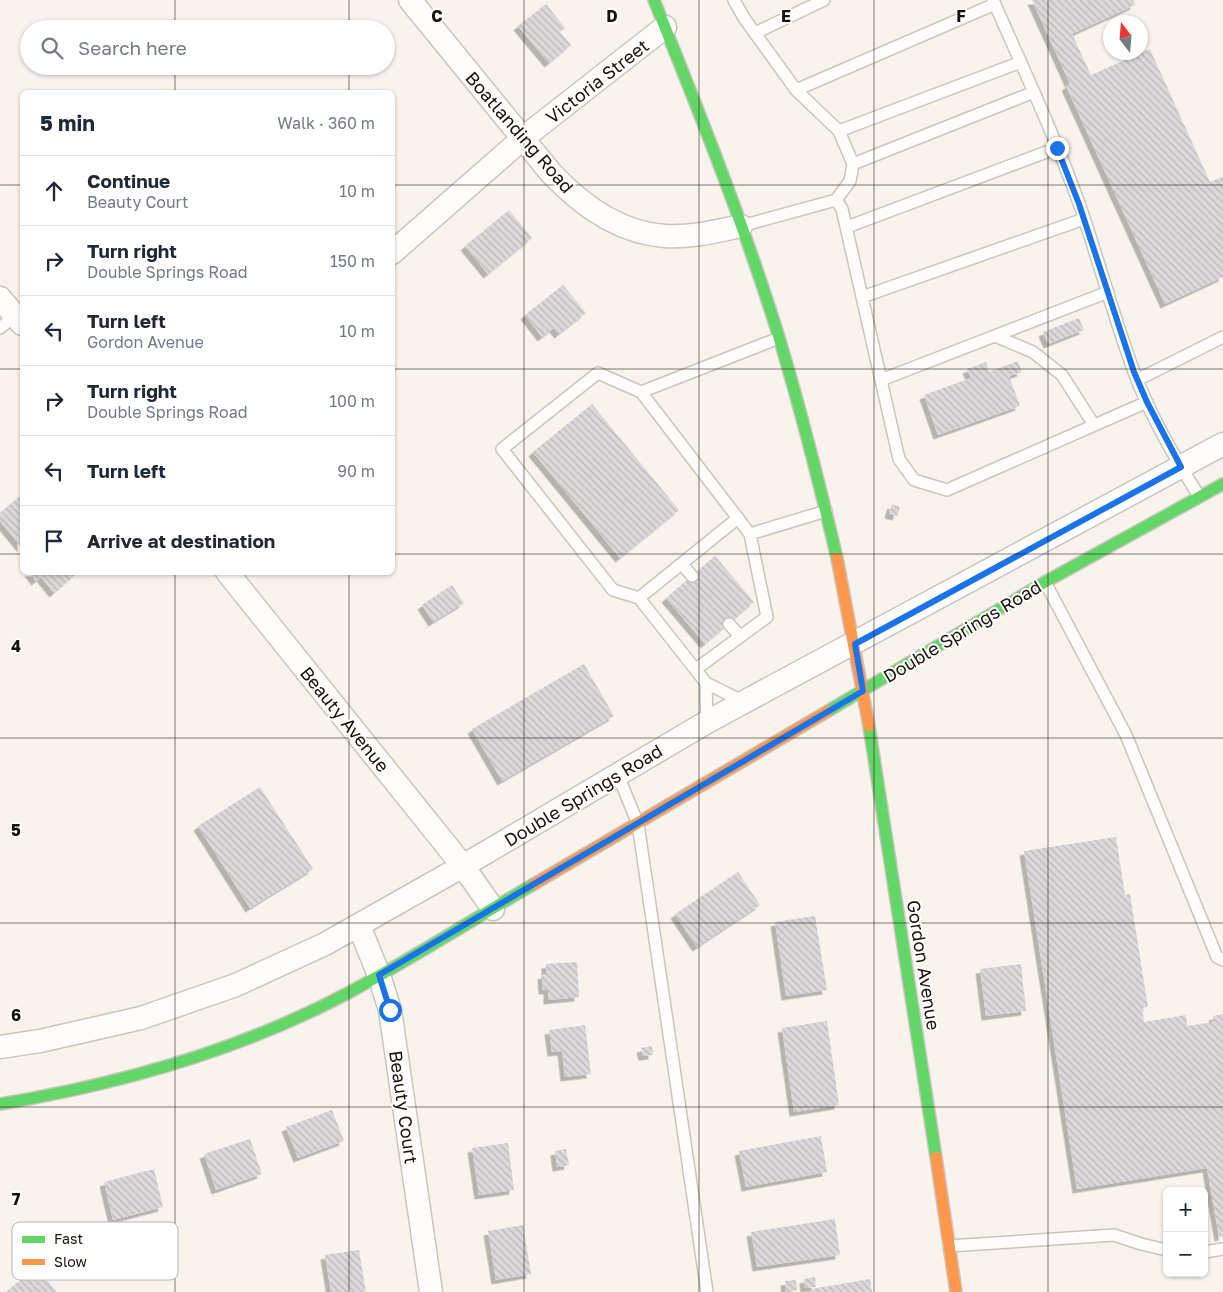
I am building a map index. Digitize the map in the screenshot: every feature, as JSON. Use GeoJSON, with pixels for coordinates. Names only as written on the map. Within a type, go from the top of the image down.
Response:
{"type":"FeatureCollection","features":[{"type":"Feature","properties":{"kind":"street","name":"Boatlanding Road"},"geometry":{"type":"LineString","coordinates":[[410,0],[522,139],[564,186],[602,217],[626,228],[666,236],[704,233],[741,226]]}},
{"type":"Feature","properties":{"kind":"street","name":"Gordon Avenue"},"geometry":{"type":"LineString","coordinates":[[654,0],[741,226],[779,338],[802,416],[826,511],[855,644],[863,691],[895,887],[956,1292]]}},
{"type":"Feature","properties":{"kind":"street","name":"Victoria Street"},"geometry":{"type":"LineString","coordinates":[[395,250],[522,139],[665,27]]}},
{"type":"Feature","properties":{"kind":"street"},"geometry":{"type":"LineString","coordinates":[[0,298],[13,323]]}},
{"type":"Feature","properties":{"kind":"street","name":"Double Springs Road"},"geometry":{"type":"LineString","coordinates":[[0,1047],[91,1030],[141,1018],[189,1002],[281,965],[359,926],[707,722],[855,644],[1223,444]]}},
{"type":"Feature","properties":{"kind":"street","name":"Double Springs Road"},"geometry":{"type":"LineString","coordinates":[[0,1104],[51,1096],[103,1084],[203,1055],[252,1037],[300,1016],[379,975],[493,909],[1045,582],[1223,484]]}},
{"type":"Feature","properties":{"kind":"street","name":"Beauty Avenue"},"geometry":{"type":"LineString","coordinates":[[229,575],[463,866],[493,909]]}},
{"type":"Feature","properties":{"kind":"street","name":"Beauty Court"},"geometry":{"type":"LineString","coordinates":[[359,926],[379,975],[390,1010],[431,1292]]}},
{"type":"Feature","properties":{"kind":"lane"},"geometry":{"type":"LineString","coordinates":[[734,0],[744,18],[796,90],[839,130],[853,164],[850,181],[836,200],[741,226]]}},
{"type":"Feature","properties":{"kind":"lane"},"geometry":{"type":"LineString","coordinates":[[755,33],[824,0]]}},
{"type":"Feature","properties":{"kind":"lane"},"geometry":{"type":"LineString","coordinates":[[796,90],[994,2],[1034,92],[1084,219],[1137,380],[1181,467],[1199,496]]}},
{"type":"Feature","properties":{"kind":"lane"},"geometry":{"type":"LineString","coordinates":[[839,130],[1021,62]]}},
{"type":"Feature","properties":{"kind":"lane"},"geometry":{"type":"LineString","coordinates":[[853,164],[1034,92]]}},
{"type":"Feature","properties":{"kind":"lane"},"geometry":{"type":"LineString","coordinates":[[847,227],[1057,148]]}},
{"type":"Feature","properties":{"kind":"lane"},"geometry":{"type":"LineString","coordinates":[[836,200],[842,209],[847,227],[899,459],[914,480],[947,490],[1147,402]]}},
{"type":"Feature","properties":{"kind":"lane"},"geometry":{"type":"LineString","coordinates":[[862,297],[1084,219]]}},
{"type":"Feature","properties":{"kind":"lane"},"geometry":{"type":"LineString","coordinates":[[881,380],[1108,292]]}},
{"type":"Feature","properties":{"kind":"lane"},"geometry":{"type":"LineString","coordinates":[[995,336],[1033,352],[1062,374],[1094,426]]}},
{"type":"Feature","properties":{"kind":"lane"},"geometry":{"type":"LineString","coordinates":[[1137,380],[1223,337]]}},
{"type":"Feature","properties":{"kind":"lane"},"geometry":{"type":"LineString","coordinates":[[641,392],[779,338]]}},
{"type":"Feature","properties":{"kind":"lane"},"geometry":{"type":"LineString","coordinates":[[696,669],[767,617],[750,534],[641,392],[598,373],[502,449],[613,590],[639,598],[706,683],[744,702]]}},
{"type":"Feature","properties":{"kind":"lane"},"geometry":{"type":"LineString","coordinates":[[750,534],[826,511]]}},
{"type":"Feature","properties":{"kind":"lane"},"geometry":{"type":"LineString","coordinates":[[639,598],[738,518]]}},
{"type":"Feature","properties":{"kind":"lane"},"geometry":{"type":"LineString","coordinates":[[682,564],[692,576]]}},
{"type":"Feature","properties":{"kind":"lane"},"geometry":{"type":"LineString","coordinates":[[1045,582],[1126,735],[1216,957],[1223,960]]}},
{"type":"Feature","properties":{"kind":"lane"},"geometry":{"type":"LineString","coordinates":[[729,624],[740,636]]}},
{"type":"Feature","properties":{"kind":"lane"},"geometry":{"type":"LineString","coordinates":[[706,683],[707,722]]}},
{"type":"Feature","properties":{"kind":"lane"},"geometry":{"type":"LineString","coordinates":[[618,775],[638,824],[707,1292]]}},
{"type":"Feature","properties":{"kind":"lane"},"geometry":{"type":"LineString","coordinates":[[949,1246],[1114,1235],[1163,1249]]}},
{"type":"Feature","properties":{"kind":"lane"},"geometry":{"type":"LineString","coordinates":[[1208,1251],[1223,1249]]}},
{"type":"Feature","properties":{"kind":"building"},"geometry":{"type":"Polygon","coordinates":[[[1032,0],[1133,0],[1135,5],[1113,15],[1103,15],[1103,20],[1072,34],[1091,75],[1125,60],[1148,60],[1148,50],[1150,49],[1210,182],[1223,177],[1223,277],[1165,304],[1066,86],[1070,84],[1032,0]]]}},
{"type":"Feature","properties":{"kind":"building"},"geometry":{"type":"Polygon","coordinates":[[[546,4],[565,28],[560,32],[571,45],[549,63],[518,26],[546,4]]]}},
{"type":"Feature","properties":{"kind":"building"},"geometry":{"type":"Polygon","coordinates":[[[509,210],[532,238],[488,274],[465,246],[509,210]]]}},
{"type":"Feature","properties":{"kind":"building"},"geometry":{"type":"Polygon","coordinates":[[[563,285],[586,313],[559,334],[554,328],[542,337],[525,315],[563,285]]]}},
{"type":"Feature","properties":{"kind":"building"},"geometry":{"type":"Polygon","coordinates":[[[1079,318],[1084,330],[1048,344],[1043,332],[1079,318]]]}},
{"type":"Feature","properties":{"kind":"building"},"geometry":{"type":"Polygon","coordinates":[[[1018,361],[1022,372],[1009,376],[1020,406],[938,435],[924,395],[971,378],[967,369],[986,362],[989,372],[1018,361]]]}},
{"type":"Feature","properties":{"kind":"building"},"geometry":{"type":"Polygon","coordinates":[[[592,404],[679,510],[620,558],[533,452],[592,404]]]}},
{"type":"Feature","properties":{"kind":"building"},"geometry":{"type":"Polygon","coordinates":[[[20,496],[20,546],[0,521],[0,513],[20,496]]]}},
{"type":"Feature","properties":{"kind":"building"},"geometry":{"type":"Polygon","coordinates":[[[892,504],[900,507],[897,516],[889,514],[892,504]]]}},
{"type":"Feature","properties":{"kind":"building"},"geometry":{"type":"Polygon","coordinates":[[[715,556],[754,602],[705,644],[666,598],[715,556]]]}},
{"type":"Feature","properties":{"kind":"building"},"geometry":{"type":"Polygon","coordinates":[[[31,575],[75,575],[54,593],[41,577],[36,581],[31,575]]]}},
{"type":"Feature","properties":{"kind":"building"},"geometry":{"type":"Polygon","coordinates":[[[452,585],[464,603],[433,622],[422,605],[452,585]]]}},
{"type":"Feature","properties":{"kind":"building"},"geometry":{"type":"Polygon","coordinates":[[[584,664],[614,716],[502,781],[472,729],[584,664]]]}},
{"type":"Feature","properties":{"kind":"building"},"geometry":{"type":"Polygon","coordinates":[[[260,787],[313,869],[250,908],[198,826],[260,787]]]}},
{"type":"Feature","properties":{"kind":"building"},"geometry":{"type":"Polygon","coordinates":[[[1116,837],[1125,895],[1130,894],[1148,1007],[1142,1008],[1144,1022],[1186,1015],[1187,1026],[1214,1022],[1213,1016],[1223,1014],[1223,1236],[1219,1237],[1207,1168],[1077,1189],[1024,851],[1116,837]]]}},
{"type":"Feature","properties":{"kind":"building"},"geometry":{"type":"Polygon","coordinates":[[[738,872],[760,905],[697,947],[675,914],[738,872]]]}},
{"type":"Feature","properties":{"kind":"building"},"geometry":{"type":"Polygon","coordinates":[[[815,916],[827,990],[786,996],[775,922],[815,916]]]}},
{"type":"Feature","properties":{"kind":"building"},"geometry":{"type":"Polygon","coordinates":[[[577,962],[579,997],[548,1000],[548,990],[543,990],[542,975],[546,974],[546,964],[577,962]]]}},
{"type":"Feature","properties":{"kind":"building"},"geometry":{"type":"Polygon","coordinates":[[[1021,964],[1026,1011],[986,1016],[980,969],[1021,964]]]}},
{"type":"Feature","properties":{"kind":"building"},"geometry":{"type":"Polygon","coordinates":[[[827,1021],[839,1105],[794,1112],[782,1028],[827,1021]]]}},
{"type":"Feature","properties":{"kind":"building"},"geometry":{"type":"Polygon","coordinates":[[[585,1025],[591,1074],[565,1077],[562,1051],[552,1052],[549,1030],[585,1025]]]}},
{"type":"Feature","properties":{"kind":"building"},"geometry":{"type":"Polygon","coordinates":[[[652,1046],[653,1055],[643,1056],[641,1048],[652,1046]]]}},
{"type":"Feature","properties":{"kind":"building"},"geometry":{"type":"Polygon","coordinates":[[[332,1110],[344,1141],[298,1158],[286,1127],[332,1110]]]}},
{"type":"Feature","properties":{"kind":"building"},"geometry":{"type":"Polygon","coordinates":[[[821,1136],[827,1172],[746,1187],[739,1151],[821,1136]]]}},
{"type":"Feature","properties":{"kind":"building"},"geometry":{"type":"Polygon","coordinates":[[[250,1139],[262,1174],[216,1190],[204,1154],[250,1139]]]}},
{"type":"Feature","properties":{"kind":"building"},"geometry":{"type":"Polygon","coordinates":[[[508,1143],[514,1190],[479,1195],[472,1148],[508,1143]]]}},
{"type":"Feature","properties":{"kind":"building"},"geometry":{"type":"Polygon","coordinates":[[[566,1149],[569,1165],[557,1167],[555,1151],[566,1149]]]}},
{"type":"Feature","properties":{"kind":"building"},"geometry":{"type":"Polygon","coordinates":[[[154,1169],[163,1207],[113,1220],[104,1182],[154,1169]]]}},
{"type":"Feature","properties":{"kind":"building"},"geometry":{"type":"Polygon","coordinates":[[[835,1219],[840,1255],[757,1267],[751,1232],[835,1219]]]}},
{"type":"Feature","properties":{"kind":"building"},"geometry":{"type":"Polygon","coordinates":[[[523,1225],[531,1274],[496,1280],[488,1231],[523,1225]]]}},
{"type":"Feature","properties":{"kind":"building"},"geometry":{"type":"Polygon","coordinates":[[[359,1250],[366,1292],[331,1292],[325,1255],[359,1250]]]}},
{"type":"Feature","properties":{"kind":"building"},"geometry":{"type":"Polygon","coordinates":[[[815,1277],[816,1287],[805,1288],[804,1279],[815,1277]]]}},
{"type":"Feature","properties":{"kind":"building"},"geometry":{"type":"Polygon","coordinates":[[[870,1279],[872,1292],[812,1292],[812,1289],[870,1279]]]}},
{"type":"Feature","properties":{"kind":"building"},"geometry":{"type":"Polygon","coordinates":[[[20,1280],[47,1280],[57,1292],[6,1292],[20,1280]]]}},
{"type":"Feature","properties":{"kind":"building"},"geometry":{"type":"Polygon","coordinates":[[[796,1280],[797,1290],[786,1292],[785,1281],[796,1280]]]}},
{"type":"Feature","properties":{"kind":"traffic: fast"},"geometry":{"type":"LineString","coordinates":[[654,0],[719,164],[763,289],[801,416],[837,558]]}},
{"type":"Feature","properties":{"kind":"traffic: fast"},"geometry":{"type":"LineString","coordinates":[[828,711],[1045,582],[1223,484]]}},
{"type":"Feature","properties":{"kind":"traffic: fast"},"geometry":{"type":"LineString","coordinates":[[869,726],[936,1157]]}},
{"type":"Feature","properties":{"kind":"traffic: fast"},"geometry":{"type":"LineString","coordinates":[[0,1104],[45,1096],[134,1075],[178,1063],[265,1032],[307,1014],[348,993],[534,884]]}},
{"type":"Feature","properties":{"kind":"traffic: slow"},"geometry":{"type":"LineString","coordinates":[[837,558],[869,726]]}},
{"type":"Feature","properties":{"kind":"traffic: slow"},"geometry":{"type":"LineString","coordinates":[[534,884],[828,711]]}},
{"type":"Feature","properties":{"kind":"traffic: slow"},"geometry":{"type":"LineString","coordinates":[[936,1157],[956,1292]]}},
{"type":"Feature","properties":{"kind":"route"},"geometry":{"type":"LineString","coordinates":[[390,1010],[379,975],[863,691],[855,644],[1181,467],[1147,402],[1134,372],[1079,204],[1057,148]]}}]}
